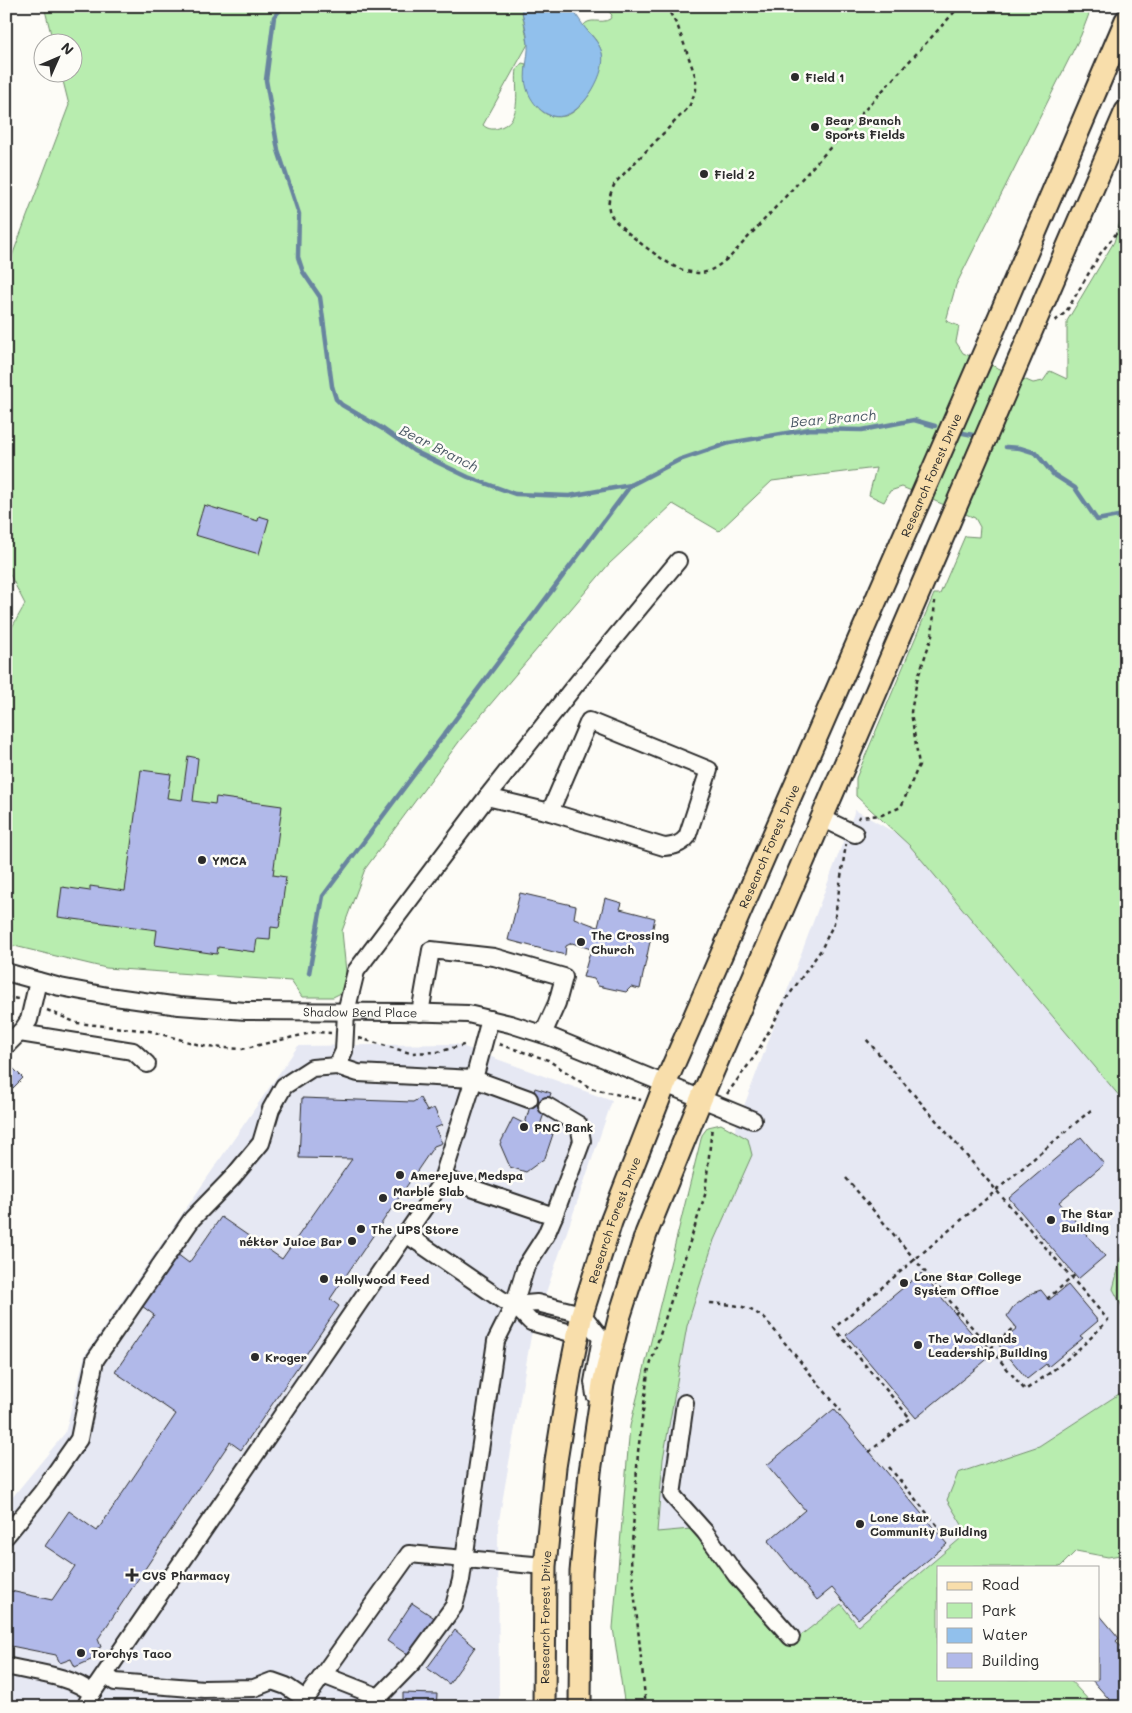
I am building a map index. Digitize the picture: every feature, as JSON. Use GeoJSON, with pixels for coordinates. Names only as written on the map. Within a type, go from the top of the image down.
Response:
{"type":"FeatureCollection","features":[{"type":"Feature","properties":{"kind":"main road","name":"Research Forest Drive"},"geometry":{"type":"LineString","coordinates":[[543,1703],[545,1566],[555,1467],[580,1325],[611,1222],[665,1084],[986,348],[1126,20]]}},
{"type":"Feature","properties":{"kind":"main road"},"geometry":{"type":"LineString","coordinates":[[580,1707],[582,1572],[590,1472],[603,1384],[620,1315],[646,1234],[701,1099],[1126,111]]}},
{"type":"Feature","properties":{"kind":"street"},"geometry":{"type":"LineString","coordinates":[[337,1066],[344,1051],[346,1012],[356,972],[487,797],[573,688],[678,561]]}},
{"type":"Feature","properties":{"kind":"street"},"geometry":{"type":"LineString","coordinates":[[487,797],[550,812],[664,847],[674,846],[682,843],[687,837],[709,770],[589,722],[550,812]]}},
{"type":"Feature","properties":{"kind":"street"},"geometry":{"type":"LineString","coordinates":[[822,818],[850,838]]}},
{"type":"Feature","properties":{"kind":"street"},"geometry":{"type":"LineString","coordinates":[[420,1012],[431,950],[494,957],[564,977],[543,1034]]}},
{"type":"Feature","properties":{"kind":"street","name":"Shadow Bend Place"},"geometry":{"type":"LineString","coordinates":[[6,972],[108,996],[178,1006],[246,1011],[468,1014],[543,1034],[753,1120]]}},
{"type":"Feature","properties":{"kind":"street"},"geometry":{"type":"LineString","coordinates":[[6,1046],[20,1033],[29,1020],[38,980]]}},
{"type":"Feature","properties":{"kind":"street"},"geometry":{"type":"LineString","coordinates":[[88,1700],[441,1183],[474,1079],[490,1019]]}},
{"type":"Feature","properties":{"kind":"street"},"geometry":{"type":"LineString","coordinates":[[20,1033],[133,1051],[147,1064]]}},
{"type":"Feature","properties":{"kind":"street"},"geometry":{"type":"LineString","coordinates":[[6,1536],[42,1492],[79,1439],[95,1360],[192,1219],[232,1178],[261,1143],[271,1109],[284,1086],[312,1068],[337,1066],[358,1073],[474,1079],[529,1099]]}},
{"type":"Feature","properties":{"kind":"street"},"geometry":{"type":"LineString","coordinates":[[323,1675],[379,1697],[413,1662],[454,1606],[461,1580],[496,1341],[514,1306],[526,1266],[546,1235],[582,1141],[579,1125],[547,1106]]}},
{"type":"Feature","properties":{"kind":"street"},"geometry":{"type":"LineString","coordinates":[[442,1178],[554,1216]]}},
{"type":"Feature","properties":{"kind":"street"},"geometry":{"type":"LineString","coordinates":[[406,1234],[502,1300],[514,1306],[537,1303],[601,1338],[593,1382],[598,1415]]}},
{"type":"Feature","properties":{"kind":"street"},"geometry":{"type":"LineString","coordinates":[[685,1403],[672,1495],[705,1532],[736,1575],[791,1637]]}},
{"type":"Feature","properties":{"kind":"street"},"geometry":{"type":"LineString","coordinates":[[105,1675],[115,1682],[204,1689],[254,1688],[272,1681],[286,1686],[302,1703],[408,1554],[545,1566]]}},
{"type":"Feature","properties":{"kind":"street"},"geometry":{"type":"LineString","coordinates":[[6,1666],[81,1684],[88,1700]]}},
{"type":"Feature","properties":{"kind":"path"},"geometry":{"type":"LineString","coordinates":[[666,6],[678,27],[696,78],[693,99],[689,107],[615,183],[610,193],[610,214],[629,234],[677,268],[701,273],[718,266],[731,256],[960,6]]}},
{"type":"Feature","properties":{"kind":"path"},"geometry":{"type":"LineString","coordinates":[[1052,323],[1066,312],[1100,254],[1126,220]]}},
{"type":"Feature","properties":{"kind":"path"},"geometry":{"type":"LineString","coordinates":[[850,838],[859,817],[882,814],[901,807],[919,765],[911,712],[917,680],[932,636],[935,601]]}},
{"type":"Feature","properties":{"kind":"path"},"geometry":{"type":"LineString","coordinates":[[846,1178],[1025,1390],[1069,1359],[1108,1320],[1042,1240],[866,1039]]}},
{"type":"Feature","properties":{"kind":"path"},"geometry":{"type":"LineString","coordinates":[[869,1452],[910,1418],[834,1328],[1091,1110]]}},
{"type":"Feature","properties":{"kind":"path"},"geometry":{"type":"LineString","coordinates":[[646,1707],[631,1560],[638,1452],[648,1372],[705,1195],[712,1126]]}},
{"type":"Feature","properties":{"kind":"path"},"geometry":{"type":"LineString","coordinates":[[1048,1298],[1073,1276]]}},
{"type":"Feature","properties":{"kind":"path"},"geometry":{"type":"LineString","coordinates":[[710,1303],[752,1309],[766,1320],[841,1411]]}},
{"type":"Feature","properties":{"kind":"path"},"geometry":{"type":"LineString","coordinates":[[955,1314],[959,1310]]}},
{"type":"Feature","properties":{"kind":"path"},"geometry":{"type":"LineString","coordinates":[[991,1348],[1015,1326]]}},
{"type":"Feature","properties":{"kind":"path"},"geometry":{"type":"LineString","coordinates":[[888,1468],[945,1535],[942,1537]]}},
{"type":"Feature","properties":{"kind":"shaded area","name":"Lone Star College System Office"},"geometry":{"type":"Polygon","coordinates":[[[855,810],[913,843],[1126,1099],[1126,1432],[937,1566],[937,1595],[651,1707],[637,1566],[711,1194],[855,810]]]}},
{"type":"Feature","properties":{"kind":"shaded area"},"geometry":{"type":"Polygon","coordinates":[[[456,1044],[612,1101],[531,1336],[498,1526],[499,1707],[18,1707],[6,1703],[6,1505],[65,1433],[85,1355],[298,1046],[456,1044]]]}},
{"type":"Feature","properties":{"kind":"green space"},"geometry":{"type":"Polygon","coordinates":[[[44,6],[521,6],[528,44],[483,125],[489,129],[494,129],[508,123],[513,117],[516,102],[517,69],[522,63],[526,64],[527,82],[534,101],[546,114],[555,117],[565,116],[579,107],[592,91],[602,62],[599,46],[583,26],[592,21],[607,21],[610,19],[612,15],[603,6],[1092,6],[1081,35],[956,285],[946,321],[959,326],[956,342],[963,353],[1033,383],[1043,381],[1050,371],[1067,379],[1067,321],[1114,242],[1126,202],[1126,1104],[910,846],[856,796],[856,778],[934,594],[940,594],[965,536],[979,537],[980,527],[975,518],[902,487],[890,491],[884,502],[869,495],[876,468],[772,481],[719,531],[673,504],[609,564],[461,739],[365,869],[342,931],[347,982],[341,993],[333,997],[302,997],[291,981],[106,968],[6,944],[6,638],[25,604],[6,567],[6,272],[69,105],[63,82],[82,82],[82,32],[50,32],[44,6]]]}},
{"type":"Feature","properties":{"kind":"green space"},"geometry":{"type":"Polygon","coordinates":[[[721,1124],[748,1139],[752,1155],[714,1240],[687,1326],[663,1459],[657,1532],[691,1529],[742,1597],[787,1646],[841,1604],[858,1626],[967,1533],[947,1500],[958,1473],[1039,1446],[1122,1392],[1126,1386],[1126,1554],[1108,1557],[1076,1551],[1061,1566],[937,1566],[937,1680],[1070,1680],[1095,1707],[625,1707],[613,1628],[630,1426],[702,1135],[708,1127],[721,1124]]]}},
{"type":"Feature","properties":{"kind":"green space"},"geometry":{"type":"Polygon","coordinates":[[[1126,1239],[1126,1314],[1113,1289],[1126,1239]]]}},
{"type":"Feature","properties":{"kind":"water"},"geometry":{"type":"Polygon","coordinates":[[[521,6],[569,6],[601,49],[603,61],[593,89],[580,105],[566,115],[559,117],[547,114],[537,106],[529,95],[525,78],[528,44],[521,6]]]}},
{"type":"Feature","properties":{"kind":"building"},"geometry":{"type":"Polygon","coordinates":[[[204,505],[258,521],[259,516],[269,519],[259,554],[195,535],[204,505]]]}},
{"type":"Feature","properties":{"kind":"building","name":"YMCA"},"geometry":{"type":"Polygon","coordinates":[[[188,756],[198,758],[193,801],[215,804],[216,797],[282,806],[273,875],[286,877],[279,928],[271,927],[270,940],[257,939],[255,952],[218,947],[217,954],[155,945],[157,930],[58,917],[62,887],[90,891],[90,886],[125,891],[141,770],[171,774],[167,798],[182,800],[188,756]]]}},
{"type":"Feature","properties":{"kind":"building","name":"The Crossing Church"},"geometry":{"type":"Polygon","coordinates":[[[520,893],[576,906],[574,918],[598,927],[605,898],[622,903],[620,909],[655,918],[640,989],[631,987],[626,992],[598,986],[594,979],[583,977],[591,949],[572,943],[566,946],[565,955],[508,940],[520,893]]]}},
{"type":"Feature","properties":{"kind":"building"},"geometry":{"type":"Polygon","coordinates":[[[6,1061],[23,1078],[6,1095],[6,1061]]]}},
{"type":"Feature","properties":{"kind":"building","name":"PNC Bank"},"geometry":{"type":"Polygon","coordinates":[[[535,1088],[551,1093],[538,1131],[553,1134],[545,1158],[526,1172],[510,1167],[500,1144],[513,1118],[525,1124],[535,1088]]]}},
{"type":"Feature","properties":{"kind":"building"},"geometry":{"type":"Polygon","coordinates":[[[302,1098],[413,1102],[420,1098],[427,1111],[434,1108],[442,1125],[435,1128],[442,1143],[434,1146],[330,1299],[339,1306],[241,1450],[230,1442],[98,1639],[101,1647],[91,1651],[93,1659],[75,1667],[71,1659],[60,1663],[56,1655],[6,1645],[6,1590],[52,1600],[75,1566],[45,1546],[69,1511],[97,1531],[176,1414],[115,1372],[154,1315],[142,1306],[177,1254],[189,1263],[221,1217],[282,1259],[352,1159],[299,1158],[302,1098]]]}},
{"type":"Feature","properties":{"kind":"building","name":"The Star Building"},"geometry":{"type":"Polygon","coordinates":[[[1081,1137],[1104,1164],[1059,1202],[1105,1256],[1078,1279],[1009,1198],[1081,1137]]]}},
{"type":"Feature","properties":{"kind":"building","name":"The Woodlands Leadership Building"},"geometry":{"type":"Polygon","coordinates":[[[921,1273],[991,1356],[916,1418],[846,1335],[921,1273]]]}},
{"type":"Feature","properties":{"kind":"building"},"geometry":{"type":"Polygon","coordinates":[[[1068,1285],[1098,1321],[1080,1336],[1083,1338],[1048,1367],[1046,1364],[1027,1379],[998,1344],[1017,1328],[1007,1316],[1013,1307],[1032,1293],[1041,1290],[1049,1300],[1068,1285]]]}},
{"type":"Feature","properties":{"kind":"building","name":"Lone Star Community Building"},"geometry":{"type":"Polygon","coordinates":[[[834,1409],[947,1544],[858,1619],[832,1588],[817,1600],[768,1541],[805,1510],[767,1465],[834,1409]]]}},
{"type":"Feature","properties":{"kind":"building"},"geometry":{"type":"Polygon","coordinates":[[[412,1603],[439,1621],[414,1659],[387,1641],[412,1603]]]}},
{"type":"Feature","properties":{"kind":"building"},"geometry":{"type":"Polygon","coordinates":[[[1100,1615],[1119,1638],[1116,1641],[1126,1652],[1126,1707],[1116,1707],[1092,1680],[1100,1680],[1100,1615]]]}},
{"type":"Feature","properties":{"kind":"building"},"geometry":{"type":"Polygon","coordinates":[[[455,1630],[475,1647],[449,1684],[427,1668],[455,1630]]]}},
{"type":"Feature","properties":{"kind":"building"},"geometry":{"type":"Polygon","coordinates":[[[403,1693],[437,1694],[436,1707],[403,1707],[403,1693]]]}},
{"type":"Feature","properties":{"kind":"waterway","name":"Bear Branch"},"geometry":{"type":"LineString","coordinates":[[283,6],[274,17],[266,80],[278,150],[299,214],[298,257],[303,272],[320,297],[332,386],[336,399],[342,405],[383,429],[414,451],[468,477],[515,494],[569,496],[631,485],[679,460],[729,443],[810,429],[862,430],[914,420],[935,426]]}},
{"type":"Feature","properties":{"kind":"waterway","name":"Bear Branch"},"geometry":{"type":"LineString","coordinates":[[963,433],[973,435]]}},
{"type":"Feature","properties":{"kind":"waterway","name":"Bear Branch"},"geometry":{"type":"LineString","coordinates":[[1006,447],[1020,448],[1036,453],[1053,474],[1075,488],[1097,520],[1118,516],[1126,519]]}},
{"type":"Feature","properties":{"kind":"waterway"},"geometry":{"type":"LineString","coordinates":[[309,973],[323,896],[631,485]]}},
{"type":"Feature","properties":{"kind":"place","name":"Field 1"},"geometry":{"type":"Point","coordinates":[795,77]}},
{"type":"Feature","properties":{"kind":"place","name":"Bear Branch Sports Fields"},"geometry":{"type":"Point","coordinates":[815,127]}},
{"type":"Feature","properties":{"kind":"place","name":"Field 2"},"geometry":{"type":"Point","coordinates":[704,174]}},
{"type":"Feature","properties":{"kind":"place","name":"YMCA"},"geometry":{"type":"Point","coordinates":[202,860]}},
{"type":"Feature","properties":{"kind":"place","name":"The Crossing Church"},"geometry":{"type":"Point","coordinates":[581,942]}},
{"type":"Feature","properties":{"kind":"place","name":"PNC Bank"},"geometry":{"type":"Point","coordinates":[524,1127]}},
{"type":"Feature","properties":{"kind":"place","name":"Amerejuve Medspa"},"geometry":{"type":"Point","coordinates":[400,1175]}},
{"type":"Feature","properties":{"kind":"place","name":"Marble Slab Creamery"},"geometry":{"type":"Point","coordinates":[383,1198]}},
{"type":"Feature","properties":{"kind":"place","name":"The Star Building"},"geometry":{"type":"Point","coordinates":[1051,1220]}},
{"type":"Feature","properties":{"kind":"place","name":"The UPS Store"},"geometry":{"type":"Point","coordinates":[361,1229]}},
{"type":"Feature","properties":{"kind":"place","name":"néktər Juice Bar"},"geometry":{"type":"Point","coordinates":[352,1241]}},
{"type":"Feature","properties":{"kind":"place","name":"Hollywood Feed"},"geometry":{"type":"Point","coordinates":[324,1279]}},
{"type":"Feature","properties":{"kind":"place","name":"Lone Star College System Office"},"geometry":{"type":"Point","coordinates":[904,1283]}},
{"type":"Feature","properties":{"kind":"place","name":"The Woodlands Leadership Building"},"geometry":{"type":"Point","coordinates":[918,1345]}},
{"type":"Feature","properties":{"kind":"place","name":"Kroger"},"geometry":{"type":"Point","coordinates":[255,1357]}},
{"type":"Feature","properties":{"kind":"place","name":"Lone Star Community Building"},"geometry":{"type":"Point","coordinates":[860,1524]}},
{"type":"Feature","properties":{"kind":"place","name":"CVS Pharmacy"},"geometry":{"type":"Point","coordinates":[132,1575]}},
{"type":"Feature","properties":{"kind":"place","name":"Torchys Taco"},"geometry":{"type":"Point","coordinates":[81,1653]}}]}
